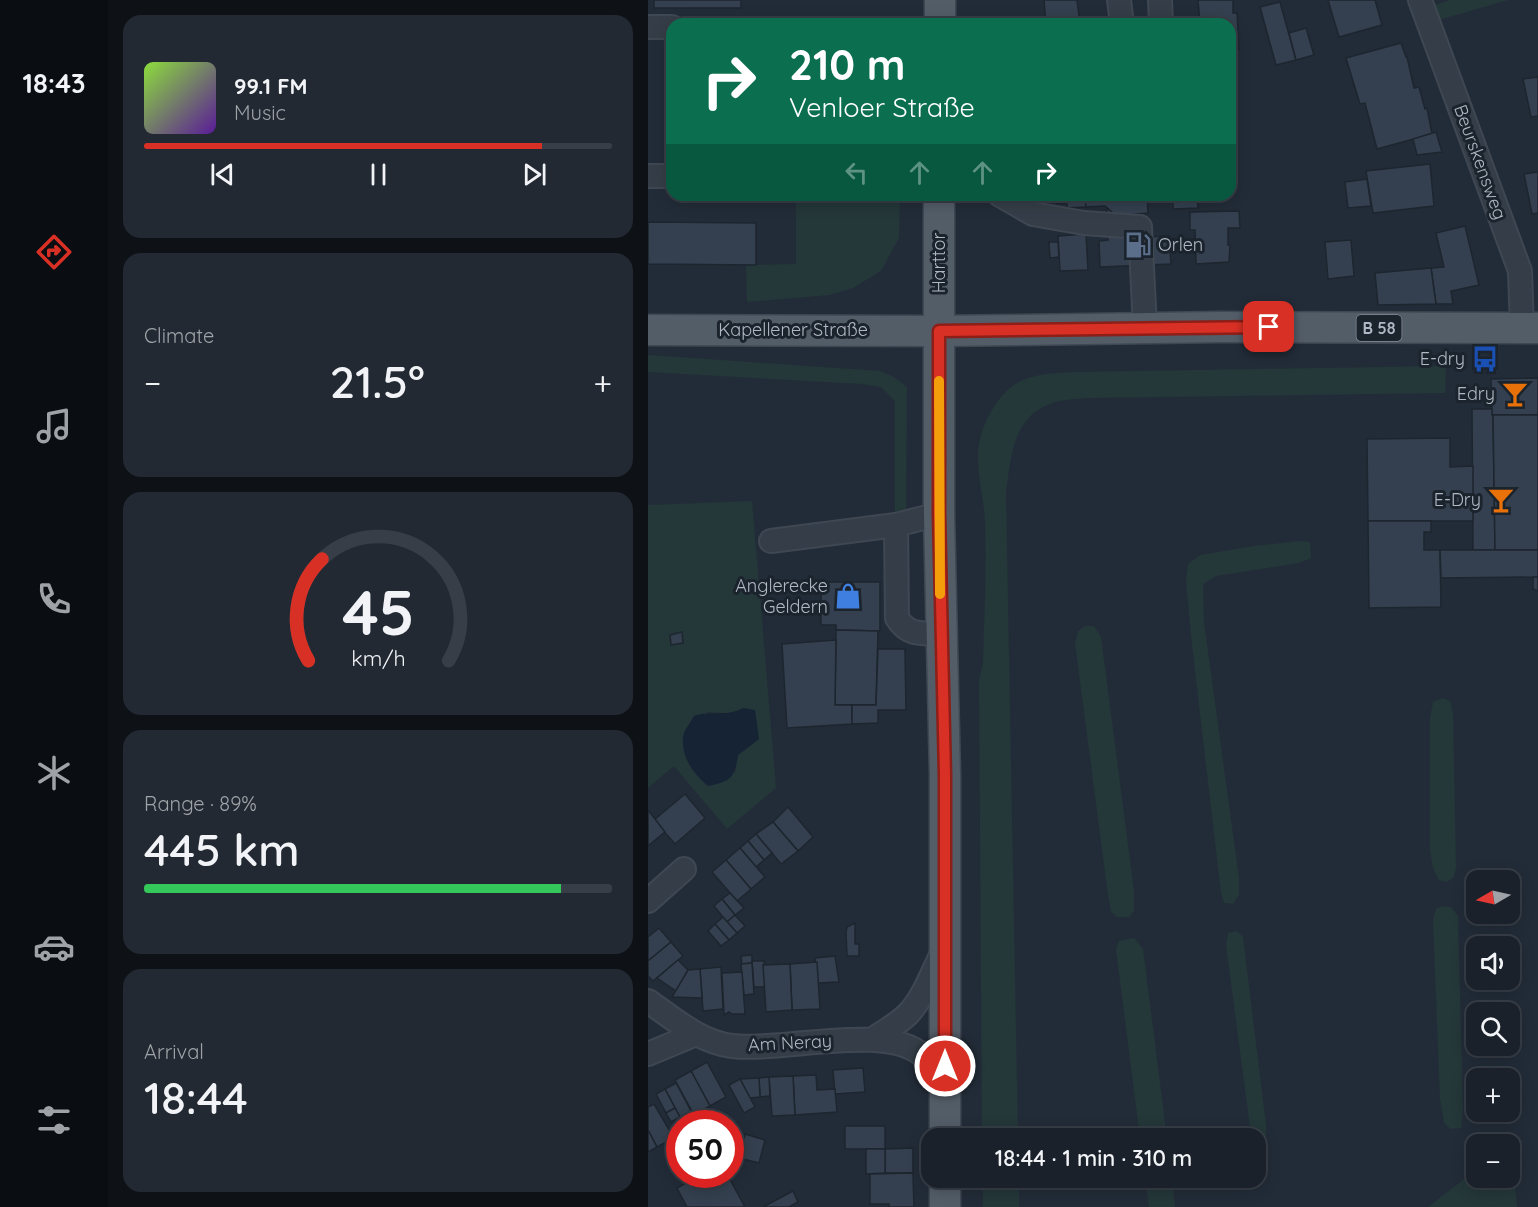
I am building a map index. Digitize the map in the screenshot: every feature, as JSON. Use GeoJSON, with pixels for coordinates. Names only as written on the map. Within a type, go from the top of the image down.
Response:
{"type":"FeatureCollection","features":[{"type":"Feature","properties":{"kind":"main road"},"geometry":{"type":"LineString","coordinates":[[940,0],[940,18]]}},
{"type":"Feature","properties":{"kind":"main road","name":"Harttor"},"geometry":{"type":"LineString","coordinates":[[939,201],[940,634],[945,775],[945,1128]]}},
{"type":"Feature","properties":{"kind":"main road","name":"B 58"},"geometry":{"type":"LineString","coordinates":[[939,331],[1145,328],[1530,328]]}},
{"type":"Feature","properties":{"kind":"main road","name":"Kapellener Straße"},"geometry":{"type":"LineString","coordinates":[[648,330],[939,331]]}},
{"type":"Feature","properties":{"kind":"main road"},"geometry":{"type":"LineString","coordinates":[[945,1188],[945,1207]]}},
{"type":"Feature","properties":{"kind":"street"},"geometry":{"type":"LineString","coordinates":[[1119,0],[1121,18]]}},
{"type":"Feature","properties":{"kind":"street"},"geometry":{"type":"LineString","coordinates":[[1160,0],[1161,18]]}},
{"type":"Feature","properties":{"kind":"street","name":"Beurskensweg"},"geometry":{"type":"LineString","coordinates":[[1420,0],[1520,271],[1530,328]]}},
{"type":"Feature","properties":{"kind":"street"},"geometry":{"type":"LineString","coordinates":[[648,27],[666,27]]}},
{"type":"Feature","properties":{"kind":"street"},"geometry":{"type":"LineString","coordinates":[[648,176],[666,176]]}},
{"type":"Feature","properties":{"kind":"street"},"geometry":{"type":"LineString","coordinates":[[1009,201],[1033,213],[1084,223],[1140,227],[1145,328]]}},
{"type":"Feature","properties":{"kind":"street"},"geometry":{"type":"LineString","coordinates":[[771,541],[896,525],[939,514]]}},
{"type":"Feature","properties":{"kind":"street"},"geometry":{"type":"LineString","coordinates":[[896,525],[897,618],[903,627],[915,633],[940,634]]}},
{"type":"Feature","properties":{"kind":"street"},"geometry":{"type":"LineString","coordinates":[[648,901],[684,869]]}},
{"type":"Feature","properties":{"kind":"street","name":"Am Neray"},"geometry":{"type":"LineString","coordinates":[[873,1039],[896,1025],[909,1013],[916,1004],[944,949]]}},
{"type":"Feature","properties":{"kind":"street","name":"Am Neray"},"geometry":{"type":"LineString","coordinates":[[648,1001],[696,1034],[730,1045],[760,1047],[873,1039],[898,1043],[921,1054],[934,1069],[945,1089]]}},
{"type":"Feature","properties":{"kind":"street"},"geometry":{"type":"LineString","coordinates":[[648,1054],[696,1034]]}},
{"type":"Feature","properties":{"kind":"shaded area"},"geometry":{"type":"Polygon","coordinates":[[[1450,0],[1508,0],[1436,21],[1428,7],[1450,0]]]}},
{"type":"Feature","properties":{"kind":"shaded area"},"geometry":{"type":"Polygon","coordinates":[[[796,201],[900,201],[899,238],[881,271],[853,288],[830,295],[747,302],[746,265],[796,264],[796,201]]]}},
{"type":"Feature","properties":{"kind":"shaded area"},"geometry":{"type":"Polygon","coordinates":[[[648,355],[880,371],[894,377],[907,387],[906,513],[895,513],[895,401],[881,387],[648,372],[648,355]]]}},
{"type":"Feature","properties":{"kind":"shaded area"},"geometry":{"type":"Polygon","coordinates":[[[1446,366],[1445,393],[1088,398],[1060,401],[1042,408],[1023,426],[1013,451],[1006,493],[1018,1128],[982,1128],[979,680],[983,664],[986,557],[978,447],[989,416],[1009,389],[1017,383],[1038,375],[1076,372],[1446,366]]]}},
{"type":"Feature","properties":{"kind":"shaded area"},"geometry":{"type":"Polygon","coordinates":[[[752,501],[776,788],[727,829],[674,766],[648,788],[648,505],[752,501]],[[743,708],[733,714],[707,712],[735,773],[738,755],[759,739],[743,708]]]}},
{"type":"Feature","properties":{"kind":"shaded area"},"geometry":{"type":"Polygon","coordinates":[[[1300,541],[1310,542],[1311,558],[1299,563],[1216,576],[1203,584],[1204,622],[1239,878],[1239,895],[1233,904],[1224,903],[1192,645],[1186,581],[1188,564],[1200,555],[1300,541]]]}},
{"type":"Feature","properties":{"kind":"shaded area"},"geometry":{"type":"Polygon","coordinates":[[[1085,626],[1094,626],[1101,637],[1134,891],[1134,911],[1129,917],[1117,917],[1111,911],[1108,895],[1075,643],[1078,631],[1085,626]]]}},
{"type":"Feature","properties":{"kind":"shaded area"},"geometry":{"type":"Polygon","coordinates":[[[1443,698],[1450,701],[1453,713],[1456,867],[1454,877],[1447,882],[1439,880],[1433,868],[1430,850],[1430,719],[1433,702],[1443,698]]]}},
{"type":"Feature","properties":{"kind":"shaded area"},"geometry":{"type":"Polygon","coordinates":[[[1442,906],[1451,907],[1458,916],[1463,1111],[1461,1128],[1451,1129],[1444,1123],[1440,1098],[1433,920],[1436,909],[1442,906]]]}},
{"type":"Feature","properties":{"kind":"shaded area"},"geometry":{"type":"Polygon","coordinates":[[[1237,931],[1243,937],[1266,1128],[1250,1127],[1226,945],[1228,933],[1237,931]]]}},
{"type":"Feature","properties":{"kind":"shaded area"},"geometry":{"type":"Polygon","coordinates":[[[1134,938],[1143,949],[1166,1128],[1139,1128],[1116,949],[1119,941],[1134,938]]]}},
{"type":"Feature","properties":{"kind":"shaded area"},"geometry":{"type":"Polygon","coordinates":[[[1466,1178],[1466,1188],[1515,1188],[1517,1207],[1428,1207],[1466,1178]]]}},
{"type":"Feature","properties":{"kind":"shaded area"},"geometry":{"type":"Polygon","coordinates":[[[983,1188],[1019,1188],[1019,1207],[983,1207],[983,1188]]]}},
{"type":"Feature","properties":{"kind":"shaded area"},"geometry":{"type":"Polygon","coordinates":[[[1146,1188],[1173,1188],[1175,1207],[1149,1207],[1146,1188]]]}},
{"type":"Feature","properties":{"kind":"water"},"geometry":{"type":"Polygon","coordinates":[[[743,708],[755,710],[759,739],[738,755],[733,774],[727,780],[708,786],[693,771],[686,759],[683,745],[685,732],[694,716],[731,712],[743,708]]]}},
{"type":"Feature","properties":{"kind":"building"},"geometry":{"type":"Polygon","coordinates":[[[654,0],[741,0],[741,8],[654,8],[654,0]]]}},
{"type":"Feature","properties":{"kind":"building"},"geometry":{"type":"Polygon","coordinates":[[[1044,0],[1077,0],[1079,18],[1046,18],[1044,0]]]}},
{"type":"Feature","properties":{"kind":"building"},"geometry":{"type":"Polygon","coordinates":[[[1198,0],[1233,0],[1233,13],[1237,13],[1239,49],[1236,49],[1236,18],[1200,18],[1198,0]]]}},
{"type":"Feature","properties":{"kind":"building"},"geometry":{"type":"Polygon","coordinates":[[[1328,0],[1375,0],[1382,25],[1339,37],[1328,0]]]}},
{"type":"Feature","properties":{"kind":"building"},"geometry":{"type":"Polygon","coordinates":[[[1280,2],[1296,60],[1276,65],[1260,7],[1280,2]]]}},
{"type":"Feature","properties":{"kind":"building"},"geometry":{"type":"Polygon","coordinates":[[[1306,28],[1314,55],[1296,60],[1289,33],[1306,28]]]}},
{"type":"Feature","properties":{"kind":"building"},"geometry":{"type":"Polygon","coordinates":[[[1401,43],[1407,57],[1414,88],[1419,87],[1425,109],[1427,108],[1432,134],[1377,149],[1365,103],[1360,104],[1346,58],[1401,43]]]}},
{"type":"Feature","properties":{"kind":"building"},"geometry":{"type":"Polygon","coordinates":[[[1538,77],[1538,116],[1531,117],[1523,79],[1538,77]]]}},
{"type":"Feature","properties":{"kind":"building"},"geometry":{"type":"Polygon","coordinates":[[[1436,132],[1442,152],[1417,155],[1413,139],[1436,132]]]}},
{"type":"Feature","properties":{"kind":"building"},"geometry":{"type":"Polygon","coordinates":[[[1430,164],[1434,206],[1373,213],[1366,171],[1430,164]]]}},
{"type":"Feature","properties":{"kind":"building"},"geometry":{"type":"Polygon","coordinates":[[[1538,172],[1538,213],[1532,214],[1524,174],[1538,172]]]}},
{"type":"Feature","properties":{"kind":"building"},"geometry":{"type":"Polygon","coordinates":[[[1367,179],[1371,206],[1348,208],[1345,182],[1367,179]]]}},
{"type":"Feature","properties":{"kind":"building"},"geometry":{"type":"Polygon","coordinates":[[[1057,201],[1086,201],[1086,207],[1067,208],[1067,203],[1057,204],[1057,201]]]}},
{"type":"Feature","properties":{"kind":"building"},"geometry":{"type":"Polygon","coordinates":[[[1086,201],[1147,201],[1148,213],[1116,216],[1105,206],[1086,207],[1086,201]]]}},
{"type":"Feature","properties":{"kind":"building"},"geometry":{"type":"Polygon","coordinates":[[[1173,201],[1197,201],[1198,208],[1173,209],[1173,201]]]}},
{"type":"Feature","properties":{"kind":"building"},"geometry":{"type":"Polygon","coordinates":[[[1107,208],[1116,216],[1122,215],[1123,238],[1169,236],[1171,264],[1100,267],[1099,241],[1108,240],[1107,208]]]}},
{"type":"Feature","properties":{"kind":"building"},"geometry":{"type":"Polygon","coordinates":[[[1239,211],[1240,228],[1228,228],[1229,262],[1196,264],[1195,230],[1190,230],[1190,212],[1239,211]]]}},
{"type":"Feature","properties":{"kind":"building"},"geometry":{"type":"Polygon","coordinates":[[[648,222],[756,223],[756,265],[648,264],[648,222]]]}},
{"type":"Feature","properties":{"kind":"building"},"geometry":{"type":"Polygon","coordinates":[[[1465,226],[1479,285],[1451,291],[1453,304],[1436,304],[1431,268],[1444,267],[1436,233],[1465,226]]]}},
{"type":"Feature","properties":{"kind":"building"},"geometry":{"type":"Polygon","coordinates":[[[1086,234],[1088,270],[1060,271],[1058,236],[1086,234]]]}},
{"type":"Feature","properties":{"kind":"building"},"geometry":{"type":"Polygon","coordinates":[[[1351,240],[1354,276],[1328,279],[1325,242],[1351,240]]]}},
{"type":"Feature","properties":{"kind":"building"},"geometry":{"type":"Polygon","coordinates":[[[1049,242],[1058,242],[1059,257],[1050,258],[1049,242]]]}},
{"type":"Feature","properties":{"kind":"building"},"geometry":{"type":"Polygon","coordinates":[[[1431,268],[1436,304],[1378,305],[1375,273],[1431,268]]]}},
{"type":"Feature","properties":{"kind":"building","name":"Edry"},"geometry":{"type":"Polygon","coordinates":[[[1538,378],[1538,415],[1492,415],[1491,379],[1538,378]]]}},
{"type":"Feature","properties":{"kind":"building"},"geometry":{"type":"Polygon","coordinates":[[[1472,409],[1492,409],[1493,415],[1495,550],[1473,550],[1472,409]]]}},
{"type":"Feature","properties":{"kind":"building"},"geometry":{"type":"Polygon","coordinates":[[[1493,415],[1538,415],[1538,550],[1495,550],[1493,415]]]}},
{"type":"Feature","properties":{"kind":"building"},"geometry":{"type":"Polygon","coordinates":[[[1450,438],[1450,467],[1473,466],[1473,521],[1368,521],[1367,439],[1450,438]]]}},
{"type":"Feature","properties":{"kind":"building"},"geometry":{"type":"Polygon","coordinates":[[[1368,521],[1431,521],[1431,532],[1424,532],[1424,550],[1440,550],[1441,607],[1369,608],[1368,521]]]}},
{"type":"Feature","properties":{"kind":"building"},"geometry":{"type":"Polygon","coordinates":[[[1440,550],[1538,550],[1538,577],[1441,578],[1440,550]]]}},
{"type":"Feature","properties":{"kind":"building"},"geometry":{"type":"Polygon","coordinates":[[[1533,577],[1538,577],[1538,591],[1533,589],[1533,577]]]}},
{"type":"Feature","properties":{"kind":"building"},"geometry":{"type":"Polygon","coordinates":[[[821,582],[880,582],[880,631],[836,630],[836,625],[821,625],[821,582]]]}},
{"type":"Feature","properties":{"kind":"building"},"geometry":{"type":"Polygon","coordinates":[[[836,630],[878,631],[876,705],[835,705],[836,630]]]}},
{"type":"Feature","properties":{"kind":"building"},"geometry":{"type":"Polygon","coordinates":[[[682,632],[683,643],[671,645],[670,635],[682,632]]]}},
{"type":"Feature","properties":{"kind":"building"},"geometry":{"type":"Polygon","coordinates":[[[836,640],[835,705],[852,705],[852,724],[787,728],[782,644],[836,640]]]}},
{"type":"Feature","properties":{"kind":"building"},"geometry":{"type":"Polygon","coordinates":[[[878,649],[905,649],[906,710],[878,710],[878,723],[852,724],[852,705],[876,705],[878,649]]]}},
{"type":"Feature","properties":{"kind":"building"},"geometry":{"type":"Polygon","coordinates":[[[685,794],[705,818],[675,844],[654,820],[685,794]]]}},
{"type":"Feature","properties":{"kind":"building"},"geometry":{"type":"Polygon","coordinates":[[[788,807],[813,837],[798,851],[773,822],[788,807]]]}},
{"type":"Feature","properties":{"kind":"building"},"geometry":{"type":"Polygon","coordinates":[[[648,810],[665,832],[648,846],[648,810]]]}},
{"type":"Feature","properties":{"kind":"building"},"geometry":{"type":"Polygon","coordinates":[[[773,822],[798,851],[781,864],[756,834],[773,822]]]}},
{"type":"Feature","properties":{"kind":"building"},"geometry":{"type":"Polygon","coordinates":[[[756,834],[772,853],[764,860],[748,841],[756,834]]]}},
{"type":"Feature","properties":{"kind":"building"},"geometry":{"type":"Polygon","coordinates":[[[748,841],[764,860],[756,867],[740,848],[748,841]]]}},
{"type":"Feature","properties":{"kind":"building"},"geometry":{"type":"Polygon","coordinates":[[[740,848],[765,877],[751,889],[726,860],[740,848]]]}},
{"type":"Feature","properties":{"kind":"building"},"geometry":{"type":"Polygon","coordinates":[[[726,860],[751,889],[737,901],[712,872],[726,860]]]}},
{"type":"Feature","properties":{"kind":"building"},"geometry":{"type":"Polygon","coordinates":[[[730,893],[744,908],[735,915],[722,899],[730,893]]]}},
{"type":"Feature","properties":{"kind":"building"},"geometry":{"type":"Polygon","coordinates":[[[722,899],[735,915],[727,922],[714,906],[722,899]]]}},
{"type":"Feature","properties":{"kind":"building"},"geometry":{"type":"Polygon","coordinates":[[[735,915],[745,926],[737,933],[727,922],[735,915]]]}},
{"type":"Feature","properties":{"kind":"building"},"geometry":{"type":"Polygon","coordinates":[[[723,917],[737,933],[729,940],[715,924],[723,917]]]}},
{"type":"Feature","properties":{"kind":"building"},"geometry":{"type":"Polygon","coordinates":[[[855,923],[855,944],[859,944],[859,956],[847,956],[847,927],[855,923]]]}},
{"type":"Feature","properties":{"kind":"building"},"geometry":{"type":"Polygon","coordinates":[[[715,924],[729,940],[721,946],[708,931],[715,924]]]}},
{"type":"Feature","properties":{"kind":"building"},"geometry":{"type":"Polygon","coordinates":[[[659,928],[671,942],[648,961],[648,937],[659,928]]]}},
{"type":"Feature","properties":{"kind":"building"},"geometry":{"type":"Polygon","coordinates":[[[671,942],[683,956],[653,981],[648,976],[648,961],[671,942]]]}},
{"type":"Feature","properties":{"kind":"building"},"geometry":{"type":"Polygon","coordinates":[[[752,955],[752,963],[742,964],[741,956],[752,955]]]}},
{"type":"Feature","properties":{"kind":"building"},"geometry":{"type":"Polygon","coordinates":[[[835,956],[839,982],[818,983],[815,958],[835,956]]]}},
{"type":"Feature","properties":{"kind":"building"},"geometry":{"type":"Polygon","coordinates":[[[678,960],[688,970],[676,991],[657,978],[678,960]]]}},
{"type":"Feature","properties":{"kind":"building"},"geometry":{"type":"Polygon","coordinates":[[[752,961],[764,961],[765,987],[754,987],[752,961]]]}},
{"type":"Feature","properties":{"kind":"building"},"geometry":{"type":"Polygon","coordinates":[[[817,962],[820,1009],[792,1010],[790,964],[817,962]]]}},
{"type":"Feature","properties":{"kind":"building"},"geometry":{"type":"Polygon","coordinates":[[[752,963],[754,994],[744,995],[741,964],[752,963]]]}},
{"type":"Feature","properties":{"kind":"building"},"geometry":{"type":"Polygon","coordinates":[[[790,964],[792,1010],[766,1012],[763,965],[790,964]]]}},
{"type":"Feature","properties":{"kind":"building"},"geometry":{"type":"Polygon","coordinates":[[[721,967],[723,1009],[703,1011],[700,969],[721,967]]]}},
{"type":"Feature","properties":{"kind":"building"},"geometry":{"type":"Polygon","coordinates":[[[700,969],[702,998],[672,997],[688,970],[700,969]]]}},
{"type":"Feature","properties":{"kind":"building"},"geometry":{"type":"Polygon","coordinates":[[[742,972],[745,1014],[729,1012],[724,1015],[722,973],[742,972]]]}},
{"type":"Feature","properties":{"kind":"building"},"geometry":{"type":"Polygon","coordinates":[[[707,1062],[726,1097],[710,1106],[691,1071],[707,1062]]]}},
{"type":"Feature","properties":{"kind":"building"},"geometry":{"type":"Polygon","coordinates":[[[863,1068],[865,1092],[835,1094],[833,1070],[863,1068]]]}},
{"type":"Feature","properties":{"kind":"building"},"geometry":{"type":"Polygon","coordinates":[[[691,1071],[710,1106],[703,1110],[691,1110],[675,1080],[691,1071]]]}},
{"type":"Feature","properties":{"kind":"building"},"geometry":{"type":"Polygon","coordinates":[[[816,1075],[817,1090],[835,1089],[837,1112],[795,1115],[793,1076],[816,1075]]]}},
{"type":"Feature","properties":{"kind":"building"},"geometry":{"type":"Polygon","coordinates":[[[793,1076],[795,1115],[772,1116],[769,1077],[793,1076]]]}},
{"type":"Feature","properties":{"kind":"building"},"geometry":{"type":"Polygon","coordinates":[[[769,1077],[770,1096],[760,1097],[759,1078],[769,1077]]]}},
{"type":"Feature","properties":{"kind":"building"},"geometry":{"type":"Polygon","coordinates":[[[759,1078],[760,1097],[750,1098],[740,1079],[759,1078]]]}},
{"type":"Feature","properties":{"kind":"building"},"geometry":{"type":"Polygon","coordinates":[[[740,1079],[755,1107],[744,1113],[729,1085],[740,1079]]]}},
{"type":"Feature","properties":{"kind":"building"},"geometry":{"type":"Polygon","coordinates":[[[676,1083],[690,1110],[676,1110],[665,1089],[676,1083]]]}},
{"type":"Feature","properties":{"kind":"building"},"geometry":{"type":"Polygon","coordinates":[[[665,1089],[675,1108],[666,1110],[666,1113],[656,1094],[665,1089]]]}},
{"type":"Feature","properties":{"kind":"building"},"geometry":{"type":"Polygon","coordinates":[[[654,1104],[666,1124],[666,1142],[657,1147],[648,1130],[648,1107],[654,1104]]]}},
{"type":"Feature","properties":{"kind":"building"},"geometry":{"type":"Polygon","coordinates":[[[845,1126],[885,1126],[885,1149],[845,1149],[845,1126]]]}},
{"type":"Feature","properties":{"kind":"building"},"geometry":{"type":"Polygon","coordinates":[[[648,1130],[657,1147],[648,1152],[648,1130]]]}},
{"type":"Feature","properties":{"kind":"building"},"geometry":{"type":"Polygon","coordinates":[[[745,1134],[765,1140],[759,1163],[744,1159],[745,1134]]]}},
{"type":"Feature","properties":{"kind":"building"},"geometry":{"type":"Polygon","coordinates":[[[913,1148],[913,1173],[885,1173],[885,1149],[913,1148]]]}},
{"type":"Feature","properties":{"kind":"building"},"geometry":{"type":"Polygon","coordinates":[[[866,1149],[885,1149],[885,1173],[866,1174],[866,1149]]]}},
{"type":"Feature","properties":{"kind":"building"},"geometry":{"type":"Polygon","coordinates":[[[913,1173],[914,1207],[870,1204],[870,1174],[913,1173]]]}},
{"type":"Feature","properties":{"kind":"building"},"geometry":{"type":"Polygon","coordinates":[[[677,1188],[735,1188],[745,1207],[687,1207],[677,1188]]]}},
{"type":"Feature","properties":{"kind":"building"},"geometry":{"type":"Polygon","coordinates":[[[793,1191],[798,1202],[789,1207],[763,1207],[793,1191]]]}},
{"type":"Feature","properties":{"kind":"slow traffic"},"geometry":{"type":"LineString","coordinates":[[939,381],[940,594]]}},
{"type":"Feature","properties":{"kind":"place","name":"Orlen"},"geometry":{"type":"Point","coordinates":[1138,245]}},
{"type":"Feature","properties":{"kind":"place","name":"E-dry"},"geometry":{"type":"Point","coordinates":[1485,359]}},
{"type":"Feature","properties":{"kind":"place","name":"Edry"},"geometry":{"type":"Point","coordinates":[1515,394]}},
{"type":"Feature","properties":{"kind":"place","name":"E-Dry"},"geometry":{"type":"Point","coordinates":[1501,500]}},
{"type":"Feature","properties":{"kind":"place","name":"Anglerecke Geldern"},"geometry":{"type":"Point","coordinates":[848,596]}},
{"type":"Feature","properties":{"kind":"route"},"geometry":{"type":"LineString","coordinates":[[945,1066],[945,775],[940,634],[939,331],[1269,327]]}}]}
